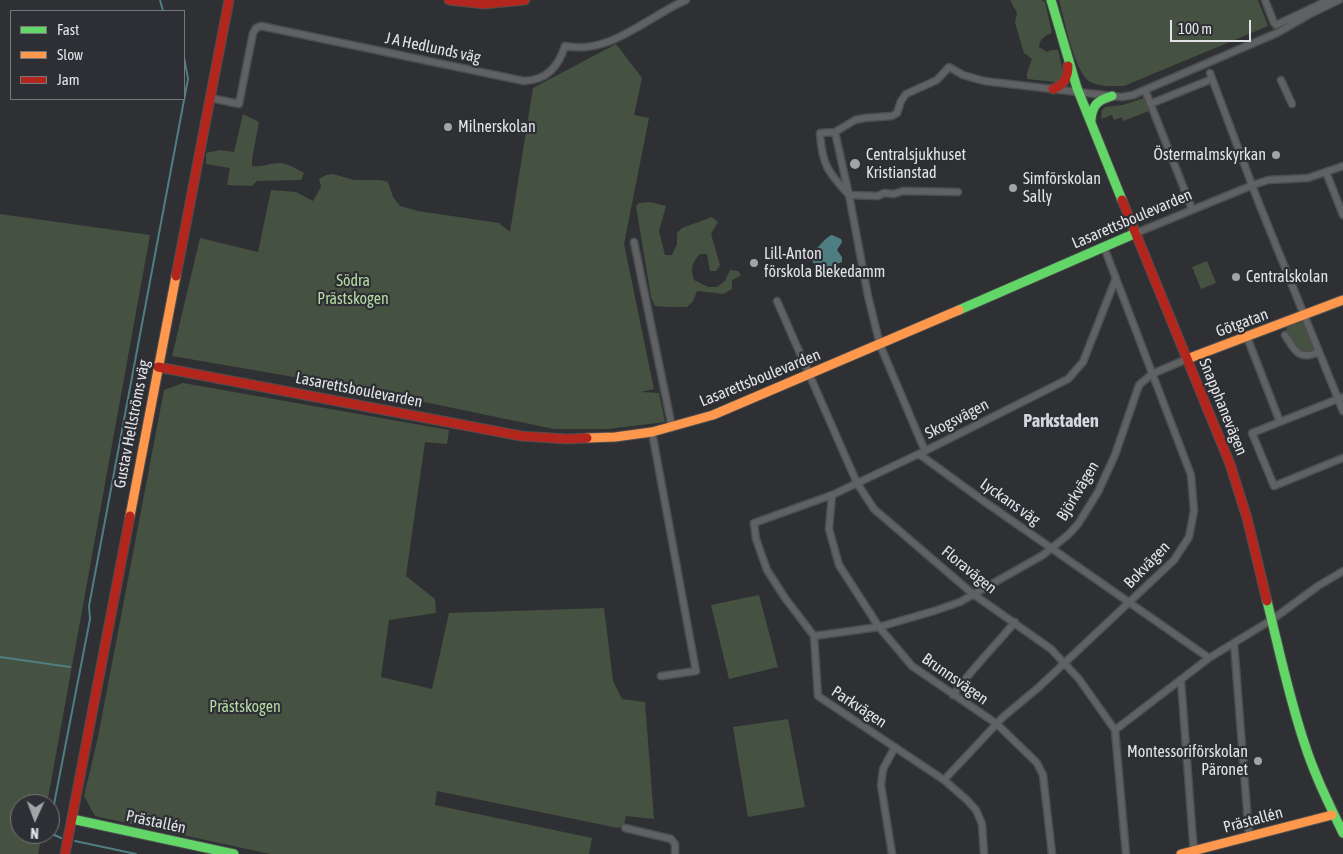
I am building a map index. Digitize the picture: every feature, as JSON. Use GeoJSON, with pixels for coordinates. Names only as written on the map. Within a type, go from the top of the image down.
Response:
{"type":"FeatureCollection","features":[{"type":"Feature","properties":{"kind":"street","name":"Gustav Hellströms väg"},"geometry":{"type":"LineString","coordinates":[[65,854],[229,0]]}},
{"type":"Feature","properties":{"kind":"street"},"geometry":{"type":"LineString","coordinates":[[449,0],[484,4],[525,0]]}},
{"type":"Feature","properties":{"kind":"street","name":"Snapphanevägen"},"geometry":{"type":"LineString","coordinates":[[1051,0],[1068,61],[1102,155],[1136,233],[1236,481],[1253,538],[1298,728],[1332,815],[1343,833]]}},
{"type":"Feature","properties":{"kind":"street"},"geometry":{"type":"LineString","coordinates":[[1266,0],[1274,24],[1280,25],[1329,0]]}},
{"type":"Feature","properties":{"kind":"street"},"geometry":{"type":"LineString","coordinates":[[958,192],[904,191],[894,194],[884,193],[878,196],[849,195],[830,175],[821,154],[820,133],[835,132],[855,120],[895,115],[906,94],[937,80],[949,67],[963,75],[984,82],[1122,97],[1133,95],[1277,33],[1339,0]]}},
{"type":"Feature","properties":{"kind":"street","name":"J A Hedlunds väg"},"geometry":{"type":"LineString","coordinates":[[211,98],[239,104],[253,33],[256,28],[262,26],[524,81],[533,81],[552,71],[565,46],[585,48],[602,45],[684,1]]}},
{"type":"Feature","properties":{"kind":"street"},"geometry":{"type":"LineString","coordinates":[[1053,89],[1061,86],[1068,77],[1068,61]]}},
{"type":"Feature","properties":{"kind":"street"},"geometry":{"type":"LineString","coordinates":[[1150,104],[1211,76],[1304,316],[1341,398],[1343,411]]}},
{"type":"Feature","properties":{"kind":"street"},"geometry":{"type":"LineString","coordinates":[[1281,80],[1292,104]]}},
{"type":"Feature","properties":{"kind":"street"},"geometry":{"type":"LineString","coordinates":[[1144,90],[1192,209]]}},
{"type":"Feature","properties":{"kind":"street"},"geometry":{"type":"LineString","coordinates":[[1091,123],[1094,104],[1098,100],[1112,96]]}},
{"type":"Feature","properties":{"kind":"street"},"geometry":{"type":"LineString","coordinates":[[835,132],[868,296],[880,345],[922,452]]}},
{"type":"Feature","properties":{"kind":"street","name":"Lasarettsboulevarden"},"geometry":{"type":"LineString","coordinates":[[158,367],[521,436],[592,439],[652,432],[712,415],[880,345],[1192,209],[1253,185],[1274,180],[1308,178],[1343,166]]}},
{"type":"Feature","properties":{"kind":"street"},"geometry":{"type":"LineString","coordinates":[[1326,172],[1343,215]]}},
{"type":"Feature","properties":{"kind":"street"},"geometry":{"type":"LineString","coordinates":[[634,242],[672,427]]}},
{"type":"Feature","properties":{"kind":"street","name":"Bokvägen"},"geometry":{"type":"LineString","coordinates":[[944,780],[998,724],[1174,560],[1189,537],[1194,511],[1191,475],[1104,247]]}},
{"type":"Feature","properties":{"kind":"street","name":"Skogsvägen"},"geometry":{"type":"LineString","coordinates":[[814,636],[785,598],[767,570],[756,539],[754,523],[832,495],[1068,379],[1083,362],[1116,278]]}},
{"type":"Feature","properties":{"kind":"street","name":"Götgatan"},"geometry":{"type":"LineString","coordinates":[[1152,374],[1343,300]]}},
{"type":"Feature","properties":{"kind":"street","name":"Floravägen"},"geometry":{"type":"LineString","coordinates":[[777,301],[857,483],[874,509],[974,594],[1051,648],[1079,679],[1115,730]]}},
{"type":"Feature","properties":{"kind":"street"},"geometry":{"type":"LineString","coordinates":[[1285,335],[1300,355],[1305,357],[1319,352]]}},
{"type":"Feature","properties":{"kind":"street"},"geometry":{"type":"LineString","coordinates":[[1247,337],[1280,422]]}},
{"type":"Feature","properties":{"kind":"street","name":"Björkvägen"},"geometry":{"type":"LineString","coordinates":[[814,636],[879,627],[934,612],[960,602],[1035,560],[1052,548],[1078,524],[1098,492],[1115,456],[1139,384],[1152,374]]}},
{"type":"Feature","properties":{"kind":"street"},"geometry":{"type":"LineString","coordinates":[[1341,398],[1252,434],[1274,486],[1343,458]]}},
{"type":"Feature","properties":{"kind":"street"},"geometry":{"type":"LineString","coordinates":[[652,432],[696,671],[661,676]]}},
{"type":"Feature","properties":{"kind":"street","name":"Lyckans väg"},"geometry":{"type":"LineString","coordinates":[[922,452],[1052,548],[1209,658]]}},
{"type":"Feature","properties":{"kind":"street","name":"Brunnsvägen"},"geometry":{"type":"LineString","coordinates":[[832,495],[829,529],[838,565],[879,627],[912,666],[998,724],[1037,762],[1044,775],[1052,854]]}},
{"type":"Feature","properties":{"kind":"street"},"geometry":{"type":"LineString","coordinates":[[1126,854],[1115,730],[1209,658],[1273,619],[1343,571]]}},
{"type":"Feature","properties":{"kind":"street"},"geometry":{"type":"LineString","coordinates":[[953,695],[970,672],[1015,622]]}},
{"type":"Feature","properties":{"kind":"street","name":"Parkvägen"},"geometry":{"type":"LineString","coordinates":[[814,636],[818,696],[944,780],[967,800],[980,816],[984,854]]}},
{"type":"Feature","properties":{"kind":"street"},"geometry":{"type":"LineString","coordinates":[[1234,643],[1249,836]]}},
{"type":"Feature","properties":{"kind":"street"},"geometry":{"type":"LineString","coordinates":[[1181,681],[1194,853]]}},
{"type":"Feature","properties":{"kind":"street"},"geometry":{"type":"LineString","coordinates":[[892,854],[881,785],[883,769],[895,747]]}},
{"type":"Feature","properties":{"kind":"street","name":"Prästallén"},"geometry":{"type":"LineString","coordinates":[[1181,854],[1194,853],[1249,836],[1332,815]]}},
{"type":"Feature","properties":{"kind":"street","name":"Prästallén"},"geometry":{"type":"LineString","coordinates":[[72,819],[234,854]]}},
{"type":"Feature","properties":{"kind":"street"},"geometry":{"type":"LineString","coordinates":[[625,828],[671,839],[675,844],[675,854]]}},
{"type":"Feature","properties":{"kind":"green space"},"geometry":{"type":"Polygon","coordinates":[[[1010,0],[1041,0],[1045,2],[1052,33],[1043,38],[1039,47],[1047,52],[1058,50],[1064,76],[1059,81],[1027,79],[1032,59],[1024,53],[1015,23],[1017,13],[1010,0]]]}},
{"type":"Feature","properties":{"kind":"green space"},"geometry":{"type":"Polygon","coordinates":[[[1059,0],[1258,0],[1268,26],[1124,86],[1101,85],[1089,81],[1074,56],[1059,0]]]}},
{"type":"Feature","properties":{"kind":"green space","name":"Södra Prästskogen"},"geometry":{"type":"Polygon","coordinates":[[[616,44],[642,78],[634,115],[649,118],[624,244],[654,389],[641,392],[659,393],[665,422],[608,429],[554,429],[352,387],[172,356],[200,238],[258,252],[271,190],[296,192],[313,201],[321,187],[319,179],[326,175],[333,174],[354,180],[380,180],[388,182],[393,197],[400,206],[418,211],[499,223],[510,232],[533,88],[616,44]]]}},
{"type":"Feature","properties":{"kind":"green space"},"geometry":{"type":"Polygon","coordinates":[[[1144,98],[1149,111],[1123,121],[1122,117],[1114,120],[1112,115],[1101,119],[1102,110],[1105,107],[1123,105],[1144,98]]]}},
{"type":"Feature","properties":{"kind":"green space"},"geometry":{"type":"Polygon","coordinates":[[[243,114],[259,122],[252,166],[277,163],[291,166],[304,173],[301,180],[257,181],[252,186],[227,185],[230,168],[206,164],[206,153],[220,150],[234,152],[243,114]]]}},
{"type":"Feature","properties":{"kind":"green space"},"geometry":{"type":"Polygon","coordinates":[[[650,202],[666,206],[659,231],[665,255],[672,255],[677,244],[677,233],[682,228],[712,217],[718,222],[711,234],[720,265],[716,271],[710,271],[707,254],[700,254],[692,266],[693,276],[694,280],[708,287],[717,287],[725,281],[730,270],[738,271],[741,275],[732,280],[732,289],[723,294],[697,291],[693,301],[687,307],[655,306],[651,297],[636,206],[639,203],[650,202]]]}},
{"type":"Feature","properties":{"kind":"green space"},"geometry":{"type":"Polygon","coordinates":[[[0,214],[150,235],[49,794],[10,794],[10,844],[40,844],[38,854],[0,854],[0,214]]]}},
{"type":"Feature","properties":{"kind":"green space"},"geometry":{"type":"Polygon","coordinates":[[[1207,261],[1216,283],[1201,289],[1192,267],[1207,261]]]}},
{"type":"Feature","properties":{"kind":"green space"},"geometry":{"type":"Polygon","coordinates":[[[1299,320],[1302,321],[1315,349],[1315,351],[1307,354],[1299,351],[1286,331],[1288,324],[1299,320]]]}},
{"type":"Feature","properties":{"kind":"green space","name":"Prästskogen"},"geometry":{"type":"Polygon","coordinates":[[[183,383],[449,430],[447,444],[425,442],[406,576],[435,599],[436,613],[389,620],[381,677],[432,689],[449,613],[604,608],[613,681],[622,699],[645,702],[654,819],[626,816],[624,825],[618,828],[437,791],[435,805],[592,838],[589,854],[270,854],[95,816],[84,796],[98,737],[164,390],[183,383]]]}},
{"type":"Feature","properties":{"kind":"green space"},"geometry":{"type":"Polygon","coordinates":[[[759,595],[778,667],[729,679],[711,605],[759,595]]]}},
{"type":"Feature","properties":{"kind":"green space"},"geometry":{"type":"Polygon","coordinates":[[[788,719],[805,807],[748,817],[733,727],[788,719]]]}},
{"type":"Feature","properties":{"kind":"water"},"geometry":{"type":"Polygon","coordinates":[[[832,235],[841,239],[842,242],[837,250],[842,257],[842,262],[829,267],[816,266],[812,256],[823,241],[832,235]]]}},
{"type":"Feature","properties":{"kind":"waterway"},"geometry":{"type":"LineString","coordinates":[[160,0],[163,10]]}},
{"type":"Feature","properties":{"kind":"waterway"},"geometry":{"type":"LineString","coordinates":[[185,62],[188,79],[185,95]]}},
{"type":"Feature","properties":{"kind":"waterway"},"geometry":{"type":"LineString","coordinates":[[56,794],[90,619],[89,606],[184,100]]}},
{"type":"Feature","properties":{"kind":"waterway"},"geometry":{"type":"LineString","coordinates":[[0,657],[70,667]]}},
{"type":"Feature","properties":{"kind":"waterway"},"geometry":{"type":"LineString","coordinates":[[75,841],[136,854]]}},
{"type":"Feature","properties":{"kind":"traffic: fast"},"geometry":{"type":"LineString","coordinates":[[1051,0],[1077,88],[1122,200]]}},
{"type":"Feature","properties":{"kind":"traffic: fast"},"geometry":{"type":"LineString","coordinates":[[1091,120],[1094,107],[1103,99],[1112,96]]}},
{"type":"Feature","properties":{"kind":"traffic: fast"},"geometry":{"type":"LineString","coordinates":[[959,310],[1136,233]]}},
{"type":"Feature","properties":{"kind":"traffic: fast"},"geometry":{"type":"LineString","coordinates":[[1267,601],[1299,727],[1327,801],[1343,833]]}},
{"type":"Feature","properties":{"kind":"traffic: fast"},"geometry":{"type":"LineString","coordinates":[[72,819],[234,854]]}},
{"type":"Feature","properties":{"kind":"traffic: slow"},"geometry":{"type":"LineString","coordinates":[[130,516],[176,276]]}},
{"type":"Feature","properties":{"kind":"traffic: slow"},"geometry":{"type":"LineString","coordinates":[[1187,359],[1343,300]]}},
{"type":"Feature","properties":{"kind":"traffic: slow"},"geometry":{"type":"LineString","coordinates":[[587,438],[615,437],[652,432],[713,415],[959,310]]}},
{"type":"Feature","properties":{"kind":"traffic: slow"},"geometry":{"type":"LineString","coordinates":[[1181,854],[1332,815]]}},
{"type":"Feature","properties":{"kind":"traffic: jam"},"geometry":{"type":"LineString","coordinates":[[176,276],[229,0]]}},
{"type":"Feature","properties":{"kind":"traffic: jam"},"geometry":{"type":"LineString","coordinates":[[449,0],[484,4],[525,0]]}},
{"type":"Feature","properties":{"kind":"traffic: jam"},"geometry":{"type":"LineString","coordinates":[[1053,89],[1065,80],[1068,66]]}},
{"type":"Feature","properties":{"kind":"traffic: jam"},"geometry":{"type":"LineString","coordinates":[[1122,200],[1230,464],[1247,518],[1267,601]]}},
{"type":"Feature","properties":{"kind":"traffic: jam"},"geometry":{"type":"LineString","coordinates":[[158,367],[521,436],[567,439],[587,438]]}},
{"type":"Feature","properties":{"kind":"traffic: jam"},"geometry":{"type":"LineString","coordinates":[[65,854],[130,516]]}},
{"type":"Feature","properties":{"kind":"place","name":"Milnerskolan"},"geometry":{"type":"Point","coordinates":[448,127]}},
{"type":"Feature","properties":{"kind":"place","name":"Östermalmskyrkan"},"geometry":{"type":"Point","coordinates":[1276,155]}},
{"type":"Feature","properties":{"kind":"place","name":"Centralsjukhuset Kristianstad"},"geometry":{"type":"Point","coordinates":[855,164]}},
{"type":"Feature","properties":{"kind":"place","name":"Simförskolan Sally"},"geometry":{"type":"Point","coordinates":[1013,188]}},
{"type":"Feature","properties":{"kind":"place","name":"Lill-Anton förskola Blekedamm"},"geometry":{"type":"Point","coordinates":[754,263]}},
{"type":"Feature","properties":{"kind":"place","name":"Centralskolan"},"geometry":{"type":"Point","coordinates":[1236,277]}},
{"type":"Feature","properties":{"kind":"place","name":"Montessoriförskolan Päronet"},"geometry":{"type":"Point","coordinates":[1258,761]}},
{"type":"Feature","properties":{"kind":"district","name":"Parkstaden"},"geometry":{"type":"Point","coordinates":[1061,421]}}]}
